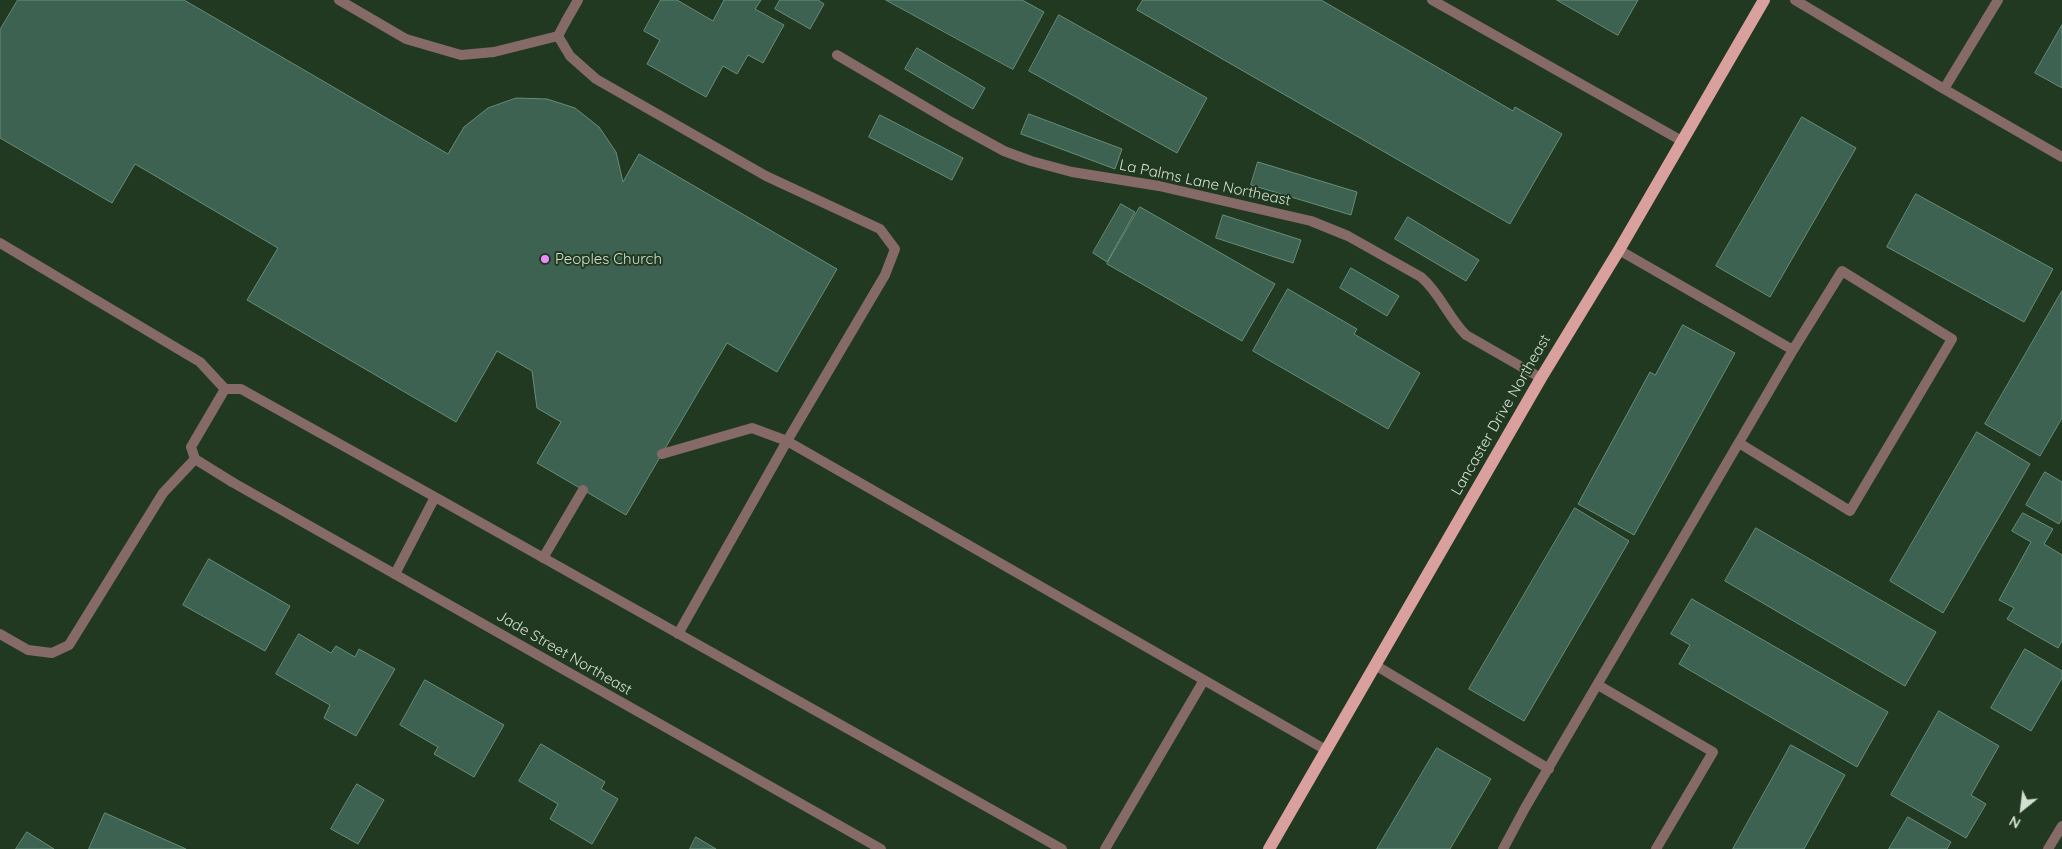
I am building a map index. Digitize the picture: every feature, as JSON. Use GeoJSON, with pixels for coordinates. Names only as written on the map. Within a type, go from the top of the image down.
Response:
{"type":"FeatureCollection","features":[{"type":"Feature","properties":{"kind":"main road","name":"Lancaster Drive Northeast"},"geometry":{"type":"LineString","coordinates":[[1269,849],[1541,378],[1619,250],[1764,0]]}},
{"type":"Feature","properties":{"kind":"street"},"geometry":{"type":"LineString","coordinates":[[339,0],[406,39],[461,55],[494,52],[558,36],[578,0]]}},
{"type":"Feature","properties":{"kind":"street"},"geometry":{"type":"LineString","coordinates":[[1432,0],[1682,141]]}},
{"type":"Feature","properties":{"kind":"street"},"geometry":{"type":"LineString","coordinates":[[1795,0],[1944,90],[2062,157]]}},
{"type":"Feature","properties":{"kind":"street"},"geometry":{"type":"LineString","coordinates":[[1944,90],[1998,0]]}},
{"type":"Feature","properties":{"kind":"street"},"geometry":{"type":"LineString","coordinates":[[558,36],[570,56],[596,79],[766,176],[880,229],[895,250],[885,275],[787,441],[678,634]]}},
{"type":"Feature","properties":{"kind":"street","name":"La Palms Lane Northeast"},"geometry":{"type":"LineString","coordinates":[[837,55],[951,122],[1004,151],[1031,162],[1072,172],[1158,186],[1311,221],[1348,236],[1421,277],[1430,284],[1457,326],[1466,335],[1541,378]]}},
{"type":"Feature","properties":{"kind":"street"},"geometry":{"type":"LineString","coordinates":[[0,243],[200,362],[225,389],[241,389],[1062,849]]}},
{"type":"Feature","properties":{"kind":"street"},"geometry":{"type":"LineString","coordinates":[[1619,250],[1793,350]]}},
{"type":"Feature","properties":{"kind":"street"},"geometry":{"type":"LineString","coordinates":[[1502,849],[1793,350],[1842,271],[1952,339],[1850,511],[1739,443]]}},
{"type":"Feature","properties":{"kind":"street"},"geometry":{"type":"LineString","coordinates":[[0,634],[28,650],[52,653],[69,645],[163,493],[195,459],[192,447],[196,437],[225,389]]}},
{"type":"Feature","properties":{"kind":"street"},"geometry":{"type":"LineString","coordinates":[[662,454],[752,428],[787,441],[1326,750]]}},
{"type":"Feature","properties":{"kind":"street","name":"Jade Street Northeast"},"geometry":{"type":"LineString","coordinates":[[195,459],[232,482],[881,849]]}},
{"type":"Feature","properties":{"kind":"street"},"geometry":{"type":"LineString","coordinates":[[543,558],[583,490]]}},
{"type":"Feature","properties":{"kind":"street"},"geometry":{"type":"LineString","coordinates":[[395,574],[435,497]]}},
{"type":"Feature","properties":{"kind":"street"},"geometry":{"type":"LineString","coordinates":[[1375,666],[1549,769]]}},
{"type":"Feature","properties":{"kind":"street"},"geometry":{"type":"LineString","coordinates":[[1105,849],[1204,680]]}},
{"type":"Feature","properties":{"kind":"street"},"geometry":{"type":"LineString","coordinates":[[1598,685],[1713,752],[1656,849]]}},
{"type":"Feature","properties":{"kind":"street"},"geometry":{"type":"LineString","coordinates":[[2048,849],[2062,826]]}},
{"type":"Feature","properties":{"kind":"building","name":"Peoples Church"},"geometry":{"type":"Polygon","coordinates":[[[18,0],[184,0],[448,154],[464,127],[488,108],[516,98],[547,99],[575,108],[599,127],[616,152],[623,182],[639,154],[837,269],[777,372],[727,343],[626,515],[537,463],[561,422],[537,408],[532,371],[497,351],[456,422],[247,300],[278,248],[135,164],[112,203],[0,138],[0,30],[18,0]]]}},
{"type":"Feature","properties":{"kind":"building"},"geometry":{"type":"Polygon","coordinates":[[[661,0],[677,0],[713,21],[724,0],[761,0],[755,9],[784,25],[763,63],[748,55],[737,74],[723,66],[706,97],[647,64],[660,40],[644,31],[661,0]]]}},
{"type":"Feature","properties":{"kind":"building"},"geometry":{"type":"Polygon","coordinates":[[[780,0],[818,0],[824,4],[810,29],[775,9],[780,0]]]}},
{"type":"Feature","properties":{"kind":"building"},"geometry":{"type":"Polygon","coordinates":[[[886,0],[1022,0],[1044,12],[1013,69],[886,0]]]}},
{"type":"Feature","properties":{"kind":"building"},"geometry":{"type":"Polygon","coordinates":[[[1143,0],[1321,0],[1513,111],[1515,107],[1562,134],[1510,224],[1137,10],[1143,0]]]}},
{"type":"Feature","properties":{"kind":"building"},"geometry":{"type":"Polygon","coordinates":[[[1557,0],[1638,0],[1618,35],[1557,0]]]}},
{"type":"Feature","properties":{"kind":"building"},"geometry":{"type":"Polygon","coordinates":[[[1059,15],[1207,98],[1177,153],[1029,71],[1059,15]]]}},
{"type":"Feature","properties":{"kind":"building"},"geometry":{"type":"Polygon","coordinates":[[[2062,25],[2062,88],[2035,73],[2062,25]]]}},
{"type":"Feature","properties":{"kind":"building"},"geometry":{"type":"Polygon","coordinates":[[[917,48],[985,88],[973,109],[905,69],[917,48]]]}},
{"type":"Feature","properties":{"kind":"building"},"geometry":{"type":"Polygon","coordinates":[[[1029,114],[1122,149],[1115,169],[1021,134],[1029,114]]]}},
{"type":"Feature","properties":{"kind":"building"},"geometry":{"type":"Polygon","coordinates":[[[880,115],[963,158],[952,180],[869,137],[880,115]]]}},
{"type":"Feature","properties":{"kind":"building"},"geometry":{"type":"Polygon","coordinates":[[[1802,117],[1856,148],[1770,297],[1716,266],[1802,117]]]}},
{"type":"Feature","properties":{"kind":"building"},"geometry":{"type":"Polygon","coordinates":[[[1258,162],[1357,192],[1351,215],[1251,185],[1258,162]]]}},
{"type":"Feature","properties":{"kind":"building"},"geometry":{"type":"Polygon","coordinates":[[[1916,194],[2053,269],[2024,322],[1887,247],[1916,194]]]}},
{"type":"Feature","properties":{"kind":"building"},"geometry":{"type":"Polygon","coordinates":[[[1121,204],[1135,212],[1107,262],[1093,253],[1121,204]]]}},
{"type":"Feature","properties":{"kind":"building"},"geometry":{"type":"Polygon","coordinates":[[[1140,207],[1275,284],[1242,341],[1107,264],[1140,207]]]}},
{"type":"Feature","properties":{"kind":"building"},"geometry":{"type":"Polygon","coordinates":[[[1223,215],[1301,240],[1293,263],[1216,238],[1223,215]]]}},
{"type":"Feature","properties":{"kind":"building"},"geometry":{"type":"Polygon","coordinates":[[[1408,217],[1479,260],[1466,281],[1395,239],[1408,217]]]}},
{"type":"Feature","properties":{"kind":"building"},"geometry":{"type":"Polygon","coordinates":[[[1351,268],[1399,296],[1387,316],[1340,288],[1351,268]]]}},
{"type":"Feature","properties":{"kind":"building"},"geometry":{"type":"Polygon","coordinates":[[[1288,289],[1357,329],[1354,334],[1420,373],[1388,429],[1253,351],[1288,289]]]}},
{"type":"Feature","properties":{"kind":"building"},"geometry":{"type":"Polygon","coordinates":[[[2062,291],[2062,418],[2040,456],[1985,424],[2062,291]]]}},
{"type":"Feature","properties":{"kind":"building"},"geometry":{"type":"Polygon","coordinates":[[[1683,325],[1735,353],[1634,535],[1578,504],[1650,372],[1655,375],[1683,325]]]}},
{"type":"Feature","properties":{"kind":"building"},"geometry":{"type":"Polygon","coordinates":[[[1977,432],[2030,464],[1943,613],[1890,581],[1977,432]]]}},
{"type":"Feature","properties":{"kind":"building"},"geometry":{"type":"Polygon","coordinates":[[[2045,472],[2062,482],[2062,518],[2059,524],[2026,505],[2045,472]]]}},
{"type":"Feature","properties":{"kind":"building"},"geometry":{"type":"Polygon","coordinates":[[[1575,508],[1629,541],[1524,721],[1469,689],[1575,508]]]}},
{"type":"Feature","properties":{"kind":"building"},"geometry":{"type":"Polygon","coordinates":[[[2023,513],[2053,529],[2044,544],[2062,555],[2062,641],[2058,648],[2007,619],[2014,608],[1999,600],[2031,542],[2012,531],[2023,513]]]}},
{"type":"Feature","properties":{"kind":"building"},"geometry":{"type":"Polygon","coordinates":[[[1756,528],[1936,632],[1905,686],[1725,581],[1756,528]]]}},
{"type":"Feature","properties":{"kind":"building"},"geometry":{"type":"Polygon","coordinates":[[[209,559],[290,606],[265,651],[183,605],[209,559]]]}},
{"type":"Feature","properties":{"kind":"building"},"geometry":{"type":"Polygon","coordinates":[[[1692,599],[1888,712],[1857,767],[1679,664],[1690,645],[1671,634],[1692,599]]]}},
{"type":"Feature","properties":{"kind":"building"},"geometry":{"type":"Polygon","coordinates":[[[299,634],[331,653],[336,646],[355,657],[359,649],[395,669],[356,736],[324,718],[330,705],[276,674],[299,634]]]}},
{"type":"Feature","properties":{"kind":"building"},"geometry":{"type":"Polygon","coordinates":[[[2025,649],[2062,671],[2062,678],[2031,731],[1991,708],[2025,649]]]}},
{"type":"Feature","properties":{"kind":"building"},"geometry":{"type":"Polygon","coordinates":[[[425,680],[504,725],[474,777],[434,754],[438,747],[400,725],[425,680]]]}},
{"type":"Feature","properties":{"kind":"building"},"geometry":{"type":"Polygon","coordinates":[[[1939,711],[1999,746],[1971,795],[1986,804],[1966,838],[1891,795],[1939,711]]]}},
{"type":"Feature","properties":{"kind":"building"},"geometry":{"type":"Polygon","coordinates":[[[541,744],[605,782],[601,789],[618,799],[592,844],[550,819],[558,804],[519,781],[541,744]]]}},
{"type":"Feature","properties":{"kind":"building"},"geometry":{"type":"Polygon","coordinates":[[[1791,745],[1845,775],[1804,849],[1733,849],[1791,745]]]}},
{"type":"Feature","properties":{"kind":"building"},"geometry":{"type":"Polygon","coordinates":[[[1437,748],[1491,779],[1450,849],[1377,849],[1437,748]]]}},
{"type":"Feature","properties":{"kind":"building"},"geometry":{"type":"Polygon","coordinates":[[[357,784],[384,800],[358,844],[331,829],[357,784]]]}},
{"type":"Feature","properties":{"kind":"building"},"geometry":{"type":"Polygon","coordinates":[[[105,813],[186,849],[89,849],[105,813]]]}},
{"type":"Feature","properties":{"kind":"building"},"geometry":{"type":"Polygon","coordinates":[[[1908,817],[1951,842],[1947,849],[1889,849],[1908,817]]]}},
{"type":"Feature","properties":{"kind":"building"},"geometry":{"type":"Polygon","coordinates":[[[27,832],[54,849],[16,849],[27,832]]]}},
{"type":"Feature","properties":{"kind":"building"},"geometry":{"type":"Polygon","coordinates":[[[696,837],[716,849],[690,849],[696,837]]]}},
{"type":"Feature","properties":{"kind":"place","name":"Peoples Church"},"geometry":{"type":"Point","coordinates":[545,259]}}]}
